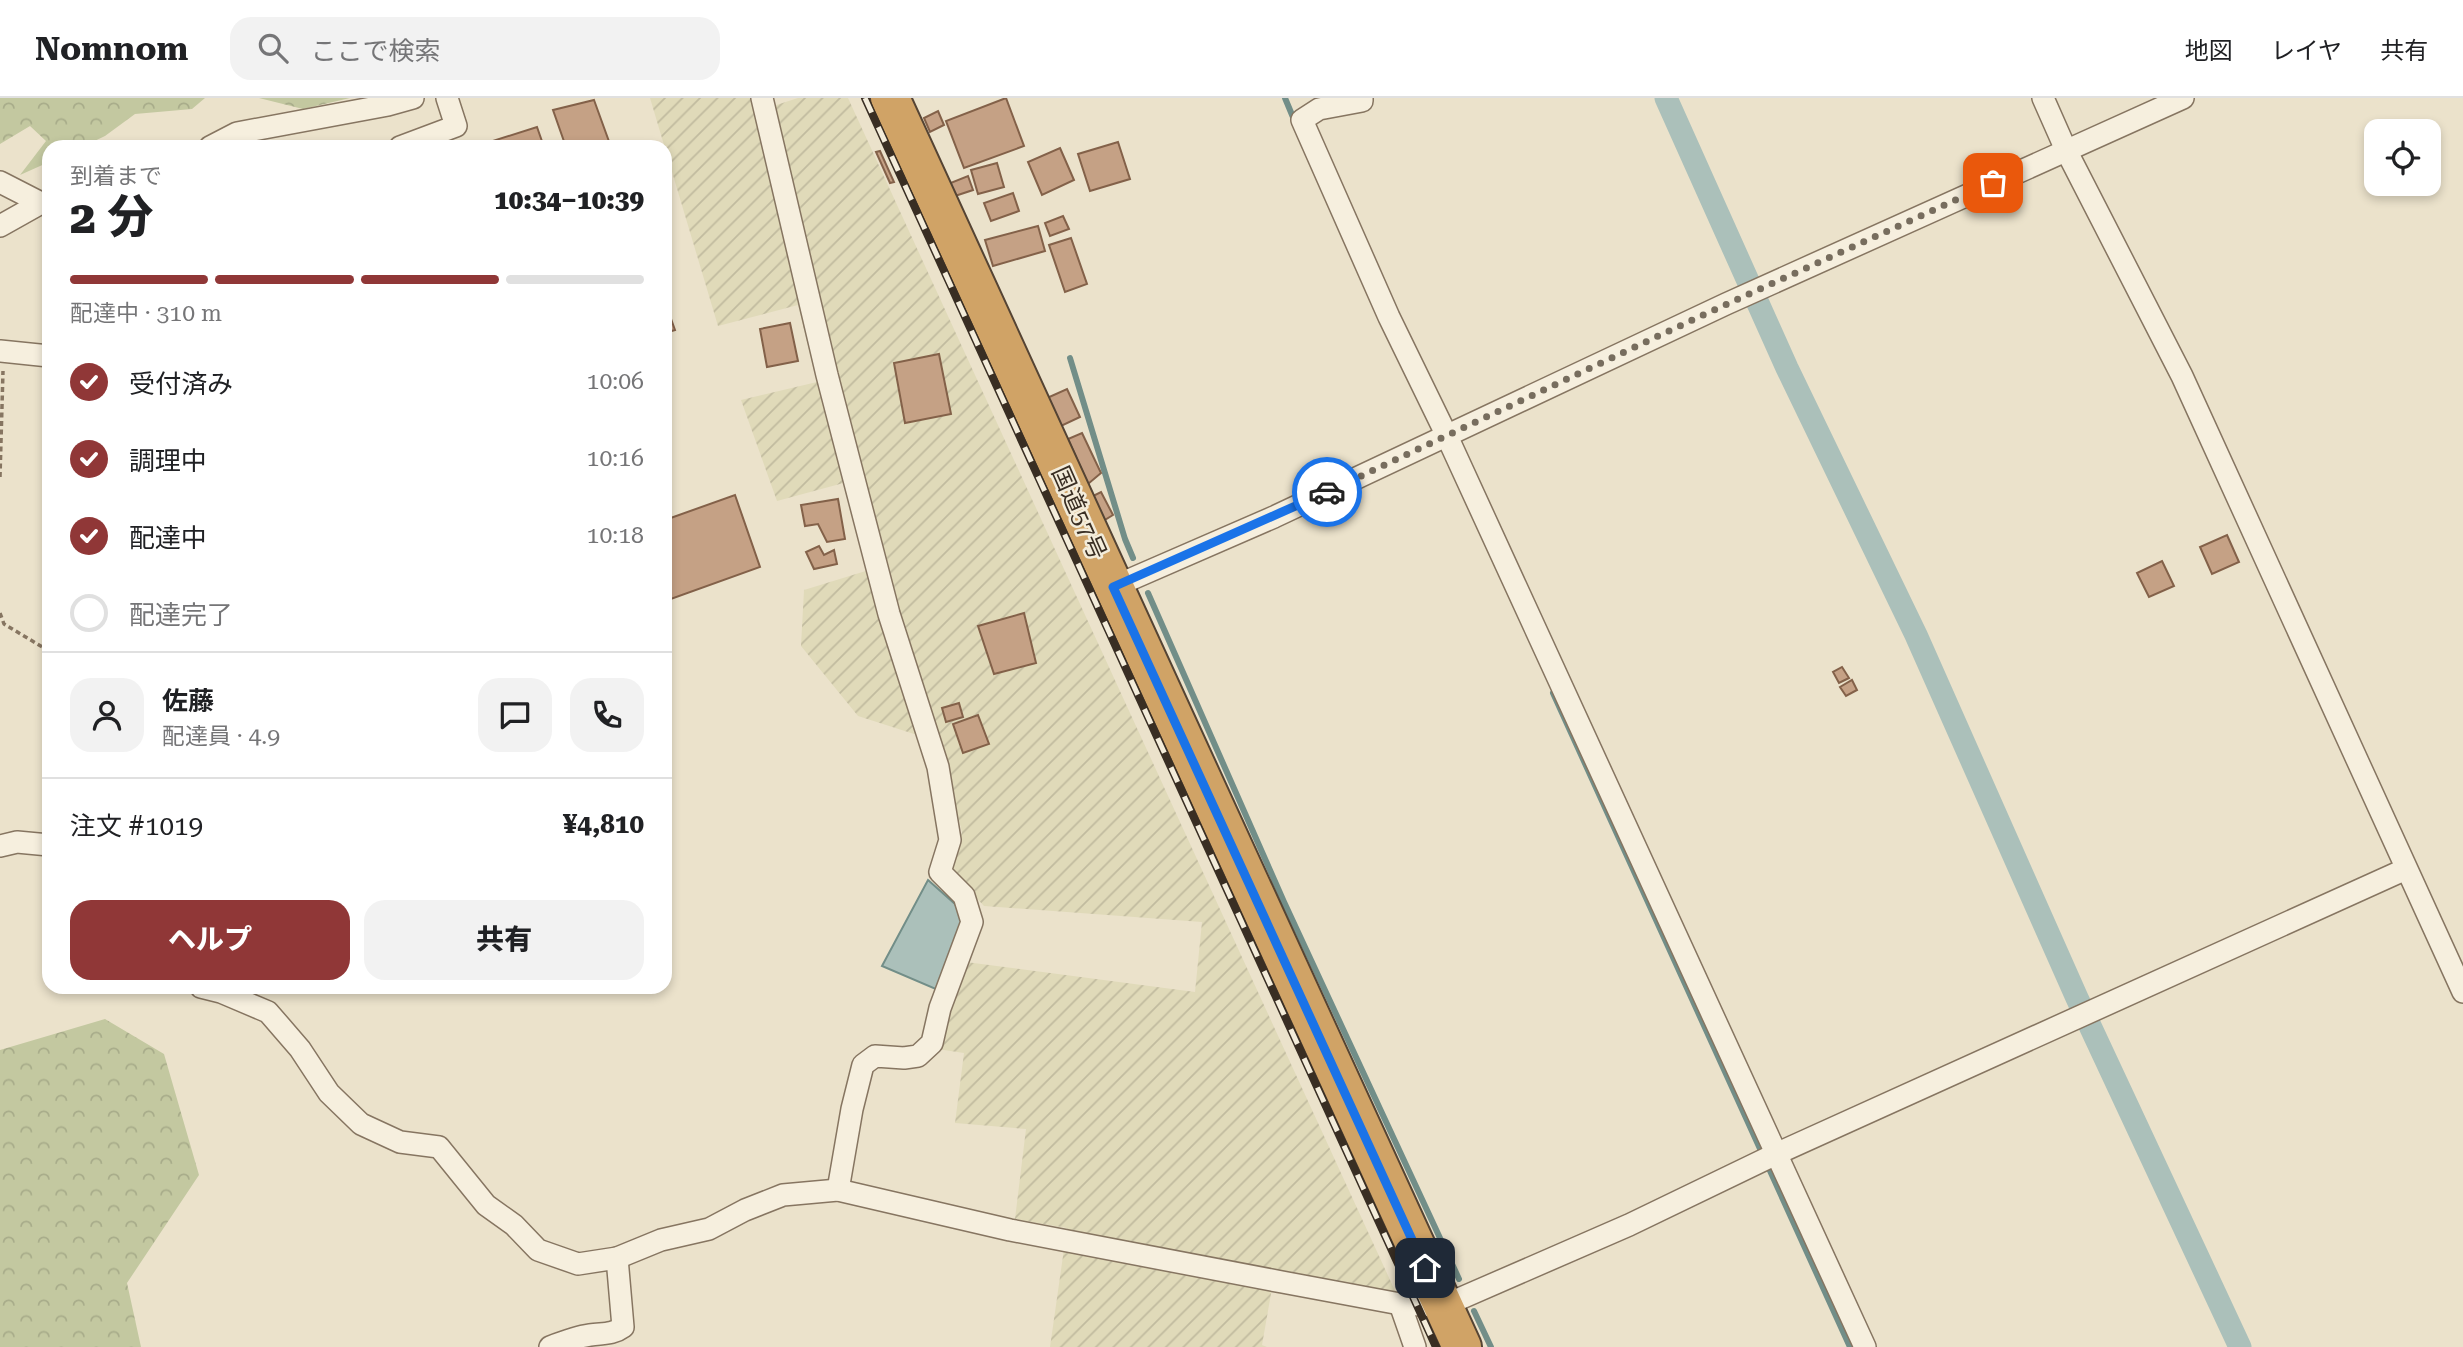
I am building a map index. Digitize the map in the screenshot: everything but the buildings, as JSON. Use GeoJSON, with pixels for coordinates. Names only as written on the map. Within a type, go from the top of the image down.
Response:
{"type":"FeatureCollection","features":[{"type":"Feature","properties":{"kind":"highway","name":"国道57号"},"geometry":{"type":"LineString","coordinates":[[890,98],[1462,1347]]}},
{"type":"Feature","properties":{"kind":"street"},"geometry":{"type":"LineString","coordinates":[[224,140],[237,133],[388,105],[412,98]]}},
{"type":"Feature","properties":{"kind":"street"},"geometry":{"type":"LineString","coordinates":[[419,140],[456,126],[447,98]]}},
{"type":"Feature","properties":{"kind":"street"},"geometry":{"type":"LineString","coordinates":[[762,98],[827,375],[889,614],[938,767],[950,840],[940,872],[964,896],[972,922],[940,1008],[932,1043],[918,1056],[875,1056],[863,1065],[852,1109],[838,1190]]}},
{"type":"Feature","properties":{"kind":"street"},"geometry":{"type":"LineString","coordinates":[[1362,98],[1362,101],[1319,108],[1302,120],[1389,317],[1446,434],[1865,1347]]}},
{"type":"Feature","properties":{"kind":"street"},"geometry":{"type":"LineString","coordinates":[[2043,98],[2066,150],[2182,376],[2463,992]]}},
{"type":"Feature","properties":{"kind":"street"},"geometry":{"type":"LineString","coordinates":[[1113,587],[1274,517],[1446,434],[2183,98]]}},
{"type":"Feature","properties":{"kind":"street"},"geometry":{"type":"LineString","coordinates":[[0,182],[42,202]]}},
{"type":"Feature","properties":{"kind":"street"},"geometry":{"type":"LineString","coordinates":[[0,226],[42,205]]}},
{"type":"Feature","properties":{"kind":"street"},"geometry":{"type":"LineString","coordinates":[[2,351],[42,354]]}},
{"type":"Feature","properties":{"kind":"street"},"geometry":{"type":"LineString","coordinates":[[0,846],[17,842],[42,844]]}},
{"type":"Feature","properties":{"kind":"street"},"geometry":{"type":"LineString","coordinates":[[226,994],[268,1012],[300,1049],[329,1093],[361,1124],[400,1142],[439,1147],[486,1205],[514,1225],[538,1250],[578,1264],[617,1258],[661,1240],[709,1229],[745,1210],[783,1195],[838,1190],[1010,1230],[1400,1304],[1443,1306],[1629,1225],[1776,1154],[2406,869]]}},
{"type":"Feature","properties":{"kind":"street"},"geometry":{"type":"LineString","coordinates":[[550,1347],[589,1335],[613,1334],[623,1327],[617,1258]]}},
{"type":"Feature","properties":{"kind":"street"},"geometry":{"type":"LineString","coordinates":[[1400,1304],[1415,1347]]}},
{"type":"Feature","properties":{"kind":"path"},"geometry":{"type":"LineString","coordinates":[[0,477],[2,351]]}},
{"type":"Feature","properties":{"kind":"path"},"geometry":{"type":"LineString","coordinates":[[0,613],[4,624],[42,647]]}},
{"type":"Feature","properties":{"kind":"shaded area"},"geometry":{"type":"Polygon","coordinates":[[[650,98],[761,98],[764,109],[798,98],[848,98],[1396,1293],[1275,1271],[1262,1345],[1267,1347],[1050,1347],[1067,1228],[1015,1219],[1026,1129],[955,1123],[964,1053],[937,1049],[966,962],[1195,992],[1202,922],[984,906],[950,870],[962,832],[939,742],[858,716],[801,646],[804,590],[882,566],[862,478],[777,501],[741,400],[817,382],[798,305],[718,326],[672,172],[672,140],[663,140],[650,98]]]}},
{"type":"Feature","properties":{"kind":"green space"},"geometry":{"type":"Polygon","coordinates":[[[0,98],[205,98],[192,109],[135,114],[97,140],[45,140],[30,126],[0,144],[0,98]]]}},
{"type":"Feature","properties":{"kind":"green space"},"geometry":{"type":"Polygon","coordinates":[[[259,98],[350,98],[303,109],[259,98]]]}},
{"type":"Feature","properties":{"kind":"green space"},"geometry":{"type":"Polygon","coordinates":[[[42,146],[42,165],[20,175],[42,146]]]}},
{"type":"Feature","properties":{"kind":"green space"},"geometry":{"type":"Polygon","coordinates":[[[105,1019],[164,1054],[199,1175],[127,1283],[141,1347],[0,1347],[0,1050],[105,1019]]]}},
{"type":"Feature","properties":{"kind":"water"},"geometry":{"type":"Polygon","coordinates":[[[928,880],[955,904],[965,922],[938,990],[882,966],[928,880]]]}},
{"type":"Feature","properties":{"kind":"waterway"},"geometry":{"type":"LineString","coordinates":[[1285,98],[1295,122]]}},
{"type":"Feature","properties":{"kind":"waterway"},"geometry":{"type":"LineString","coordinates":[[1666,98],[1787,368],[1916,635],[2077,998],[2240,1347]]}},
{"type":"Feature","properties":{"kind":"waterway"},"geometry":{"type":"LineString","coordinates":[[1070,358],[1133,558]]}},
{"type":"Feature","properties":{"kind":"waterway"},"geometry":{"type":"LineString","coordinates":[[1148,593],[1284,902],[1459,1279]]}},
{"type":"Feature","properties":{"kind":"waterway"},"geometry":{"type":"LineString","coordinates":[[1553,693],[1850,1347]]}},
{"type":"Feature","properties":{"kind":"waterway"},"geometry":{"type":"LineString","coordinates":[[1474,1311],[1491,1347]]}},
{"type":"Feature","properties":{"kind":"railway"},"geometry":{"type":"LineString","coordinates":[[865,98],[1436,1347]]}},
{"type":"Feature","properties":{"kind":"way so far"},"geometry":{"type":"LineString","coordinates":[[1327,492],[1446,434],[1993,183]]}},
{"type":"Feature","properties":{"kind":"route"},"geometry":{"type":"LineString","coordinates":[[1327,492],[1113,587],[1425,1268]]}}]}
